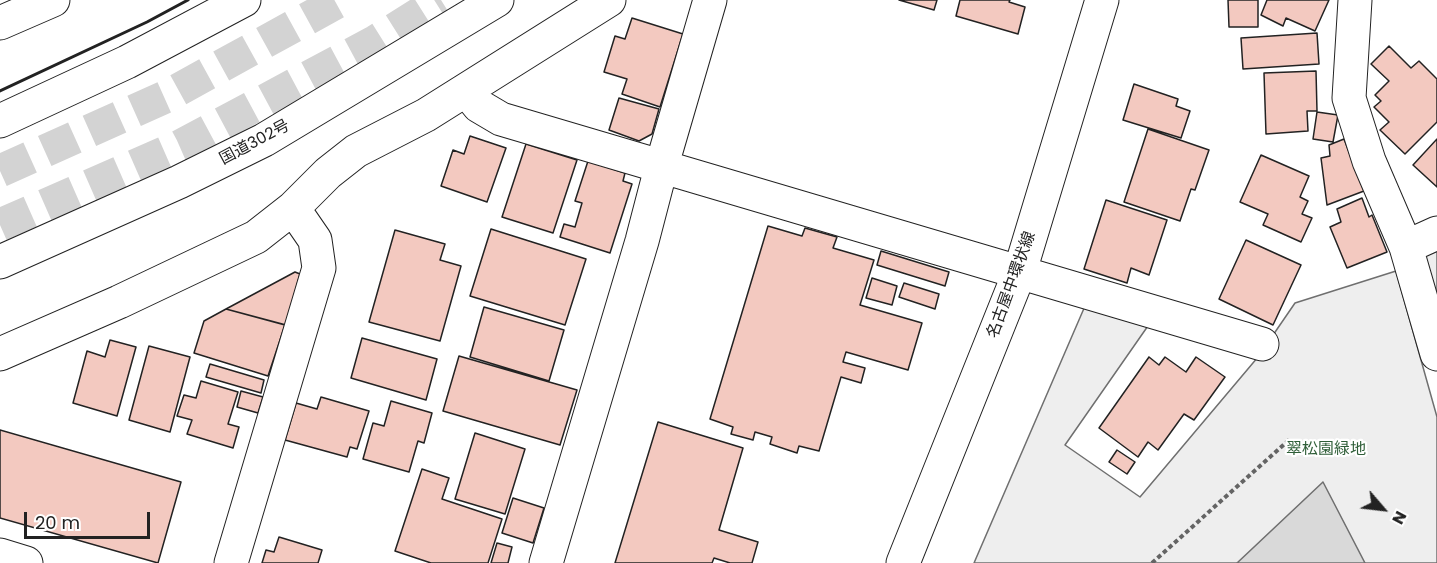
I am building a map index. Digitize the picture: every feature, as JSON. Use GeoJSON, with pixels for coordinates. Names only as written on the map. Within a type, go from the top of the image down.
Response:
{"type":"FeatureCollection","features":[{"type":"Feature","properties":{"kind":"main road"},"geometry":{"type":"LineString","coordinates":[[0,23],[53,0]]}},
{"type":"Feature","properties":{"kind":"main road"},"geometry":{"type":"LineString","coordinates":[[0,121],[127,62],[244,0]]}},
{"type":"Feature","properties":{"kind":"main road","name":"国道302号"},"geometry":{"type":"LineString","coordinates":[[0,262],[179,182],[264,140],[498,0]]}},
{"type":"Feature","properties":{"kind":"main road"},"geometry":{"type":"LineString","coordinates":[[0,354],[119,302],[256,237],[293,208],[328,173],[356,151],[426,115],[609,0]]}},
{"type":"Feature","properties":{"kind":"main road"},"geometry":{"type":"LineString","coordinates":[[546,563],[642,241],[660,168],[710,0]]}},
{"type":"Feature","properties":{"kind":"main road","name":"名古屋中環状線"},"geometry":{"type":"LineString","coordinates":[[903,563],[1020,271],[1102,0]]}},
{"type":"Feature","properties":{"kind":"main road"},"geometry":{"type":"LineString","coordinates":[[1354,0],[1349,98],[1369,161],[1406,248],[1437,354]]}},
{"type":"Feature","properties":{"kind":"main road"},"geometry":{"type":"LineString","coordinates":[[466,90],[479,106],[501,119],[660,168],[978,262],[1020,271],[1262,344]]}},
{"type":"Feature","properties":{"kind":"main road"},"geometry":{"type":"LineString","coordinates":[[231,563],[319,268],[315,240],[293,208]]}},
{"type":"Feature","properties":{"kind":"main road"},"geometry":{"type":"LineString","coordinates":[[1406,248],[1437,233]]}},
{"type":"Feature","properties":{"kind":"main road"},"geometry":{"type":"LineString","coordinates":[[0,555],[26,563]]}},
{"type":"Feature","properties":{"kind":"path"},"geometry":{"type":"LineString","coordinates":[[1152,563],[1290,439]]}},
{"type":"Feature","properties":{"kind":"green space"},"geometry":{"type":"Polygon","coordinates":[[[1437,244],[1437,317],[1418,254],[1437,244]]]}},
{"type":"Feature","properties":{"kind":"green space","name":"翠松園緑地"},"geometry":{"type":"Polygon","coordinates":[[[1396,271],[1437,417],[1437,563],[974,563],[1085,306],[1150,323],[1065,445],[1140,497],[1258,357],[1295,303],[1396,271]]]}},
{"type":"Feature","properties":{"kind":"shaded area"},"geometry":{"type":"Polygon","coordinates":[[[1323,482],[1365,563],[1237,563],[1323,482]]]}},
{"type":"Feature","properties":{"kind":"building"},"geometry":{"type":"Polygon","coordinates":[[[899,0],[937,0],[934,10],[899,0]]]}},
{"type":"Feature","properties":{"kind":"building"},"geometry":{"type":"Polygon","coordinates":[[[960,0],[1010,0],[1009,2],[1025,7],[1018,34],[956,16],[960,0]]]}},
{"type":"Feature","properties":{"kind":"building"},"geometry":{"type":"Polygon","coordinates":[[[1228,0],[1258,0],[1258,27],[1229,27],[1228,0]]]}},
{"type":"Feature","properties":{"kind":"building"},"geometry":{"type":"Polygon","coordinates":[[[1267,0],[1329,0],[1315,31],[1286,18],[1283,26],[1261,15],[1267,0]]]}},
{"type":"Feature","properties":{"kind":"building"},"geometry":{"type":"Polygon","coordinates":[[[632,18],[683,34],[660,107],[622,94],[627,79],[604,72],[615,36],[625,39],[632,18]]]}},
{"type":"Feature","properties":{"kind":"building"},"geometry":{"type":"Polygon","coordinates":[[[1317,33],[1319,64],[1243,69],[1241,38],[1317,33]]]}},
{"type":"Feature","properties":{"kind":"building"},"geometry":{"type":"Polygon","coordinates":[[[1389,46],[1411,68],[1419,61],[1437,79],[1437,122],[1405,154],[1380,130],[1389,122],[1374,107],[1381,101],[1375,95],[1389,81],[1371,64],[1389,46]]]}},
{"type":"Feature","properties":{"kind":"building"},"geometry":{"type":"Polygon","coordinates":[[[1316,71],[1317,111],[1307,111],[1308,131],[1266,134],[1264,73],[1316,71]]]}},
{"type":"Feature","properties":{"kind":"building"},"geometry":{"type":"Polygon","coordinates":[[[1134,84],[1178,99],[1176,106],[1190,111],[1181,138],[1123,120],[1134,84]]]}},
{"type":"Feature","properties":{"kind":"building"},"geometry":{"type":"Polygon","coordinates":[[[619,98],[659,109],[652,134],[639,141],[609,130],[619,98]]]}},
{"type":"Feature","properties":{"kind":"building"},"geometry":{"type":"Polygon","coordinates":[[[1317,112],[1338,115],[1333,142],[1313,139],[1317,112]]]}},
{"type":"Feature","properties":{"kind":"building"},"geometry":{"type":"Polygon","coordinates":[[[1148,129],[1209,150],[1195,190],[1191,189],[1180,221],[1124,202],[1148,129]]]}},
{"type":"Feature","properties":{"kind":"building"},"geometry":{"type":"Polygon","coordinates":[[[470,136],[506,148],[487,202],[441,186],[453,150],[464,154],[470,136]]]}},
{"type":"Feature","properties":{"kind":"building"},"geometry":{"type":"Polygon","coordinates":[[[1344,139],[1364,191],[1327,205],[1321,158],[1330,156],[1329,145],[1344,139]]]}},
{"type":"Feature","properties":{"kind":"building"},"geometry":{"type":"Polygon","coordinates":[[[1437,139],[1437,187],[1413,165],[1437,139]]]}},
{"type":"Feature","properties":{"kind":"building"},"geometry":{"type":"Polygon","coordinates":[[[526,144],[577,160],[553,233],[502,217],[526,144]]]}},
{"type":"Feature","properties":{"kind":"building"},"geometry":{"type":"Polygon","coordinates":[[[1261,155],[1309,176],[1300,197],[1308,201],[1302,214],[1312,218],[1301,242],[1263,225],[1268,214],[1240,202],[1261,155]]]}},
{"type":"Feature","properties":{"kind":"building"},"geometry":{"type":"Polygon","coordinates":[[[588,161],[625,173],[623,181],[632,184],[610,253],[560,237],[564,224],[575,227],[582,203],[575,201],[588,161]]]}},
{"type":"Feature","properties":{"kind":"building"},"geometry":{"type":"Polygon","coordinates":[[[1362,198],[1369,217],[1372,215],[1387,252],[1347,268],[1330,227],[1341,222],[1337,209],[1362,198]]]}},
{"type":"Feature","properties":{"kind":"building"},"geometry":{"type":"Polygon","coordinates":[[[1106,200],[1167,220],[1149,275],[1131,268],[1127,283],[1084,269],[1106,200]]]}},
{"type":"Feature","properties":{"kind":"building"},"geometry":{"type":"Polygon","coordinates":[[[768,226],[802,236],[805,228],[837,237],[833,248],[874,260],[860,305],[922,323],[908,370],[846,352],[843,362],[865,368],[861,383],[841,377],[819,451],[799,446],[797,453],[770,444],[772,437],[755,432],[753,440],[731,434],[733,427],[710,419],[768,226]]]}},
{"type":"Feature","properties":{"kind":"building"},"geometry":{"type":"Polygon","coordinates":[[[491,229],[586,259],[565,325],[470,296],[491,229]]]}},
{"type":"Feature","properties":{"kind":"building"},"geometry":{"type":"Polygon","coordinates":[[[395,230],[445,244],[440,260],[461,266],[440,341],[369,322],[395,230]]]}},
{"type":"Feature","properties":{"kind":"building"},"geometry":{"type":"Polygon","coordinates":[[[1246,240],[1301,265],[1273,325],[1219,299],[1246,240]]]}},
{"type":"Feature","properties":{"kind":"building"},"geometry":{"type":"Polygon","coordinates":[[[881,251],[949,272],[945,286],[877,265],[881,251]]]}},
{"type":"Feature","properties":{"kind":"building"},"geometry":{"type":"Polygon","coordinates":[[[295,272],[300,274],[286,325],[226,309],[295,272]]]}},
{"type":"Feature","properties":{"kind":"building"},"geometry":{"type":"Polygon","coordinates":[[[872,278],[897,286],[892,305],[866,298],[872,278]]]}},
{"type":"Feature","properties":{"kind":"building"},"geometry":{"type":"Polygon","coordinates":[[[904,283],[939,294],[935,309],[899,297],[904,283]]]}},
{"type":"Feature","properties":{"kind":"building"},"geometry":{"type":"Polygon","coordinates":[[[484,307],[564,330],[549,381],[470,357],[484,307]]]}},
{"type":"Feature","properties":{"kind":"building"},"geometry":{"type":"Polygon","coordinates":[[[226,309],[285,325],[268,376],[194,353],[204,321],[226,309]]]}},
{"type":"Feature","properties":{"kind":"building"},"geometry":{"type":"Polygon","coordinates":[[[362,338],[437,359],[426,400],[351,378],[362,338]]]}},
{"type":"Feature","properties":{"kind":"building"},"geometry":{"type":"Polygon","coordinates":[[[110,340],[136,347],[117,416],[73,403],[87,351],[105,357],[110,340]]]}},
{"type":"Feature","properties":{"kind":"building"},"geometry":{"type":"Polygon","coordinates":[[[149,346],[190,357],[170,432],[129,420],[149,346]]]}},
{"type":"Feature","properties":{"kind":"building"},"geometry":{"type":"Polygon","coordinates":[[[459,356],[577,390],[560,445],[443,411],[459,356]]]}},
{"type":"Feature","properties":{"kind":"building"},"geometry":{"type":"Polygon","coordinates":[[[1149,357],[1159,365],[1165,357],[1186,372],[1196,357],[1225,377],[1194,420],[1184,414],[1158,450],[1148,442],[1138,457],[1099,428],[1149,357]]]}},
{"type":"Feature","properties":{"kind":"building"},"geometry":{"type":"Polygon","coordinates":[[[210,364],[264,380],[261,393],[206,377],[210,364]]]}},
{"type":"Feature","properties":{"kind":"building"},"geometry":{"type":"Polygon","coordinates":[[[201,381],[238,392],[228,424],[239,427],[233,448],[187,434],[192,420],[177,416],[184,395],[196,398],[201,381]]]}},
{"type":"Feature","properties":{"kind":"building"},"geometry":{"type":"Polygon","coordinates":[[[241,391],[263,397],[258,413],[237,407],[241,391]]]}},
{"type":"Feature","properties":{"kind":"building"},"geometry":{"type":"Polygon","coordinates":[[[321,397],[369,411],[357,449],[350,447],[347,457],[285,440],[296,403],[317,409],[321,397]]]}},
{"type":"Feature","properties":{"kind":"building"},"geometry":{"type":"Polygon","coordinates":[[[391,401],[432,413],[424,443],[418,441],[409,472],[363,459],[373,423],[384,426],[391,401]]]}},
{"type":"Feature","properties":{"kind":"building"},"geometry":{"type":"Polygon","coordinates":[[[658,422],[743,448],[719,530],[758,542],[752,563],[730,563],[714,558],[712,563],[615,563],[658,422]]]}},
{"type":"Feature","properties":{"kind":"building"},"geometry":{"type":"Polygon","coordinates":[[[0,430],[181,482],[158,563],[0,518],[0,430]]]}},
{"type":"Feature","properties":{"kind":"building"},"geometry":{"type":"Polygon","coordinates":[[[475,433],[525,449],[505,514],[455,499],[475,433]]]}},
{"type":"Feature","properties":{"kind":"building"},"geometry":{"type":"Polygon","coordinates":[[[1117,450],[1135,462],[1127,474],[1109,462],[1117,450]]]}},
{"type":"Feature","properties":{"kind":"building"},"geometry":{"type":"Polygon","coordinates":[[[422,469],[449,478],[442,499],[502,519],[488,563],[431,563],[395,551],[422,469]]]}},
{"type":"Feature","properties":{"kind":"building"},"geometry":{"type":"Polygon","coordinates":[[[513,498],[544,508],[533,543],[502,533],[513,498]]]}},
{"type":"Feature","properties":{"kind":"building"},"geometry":{"type":"Polygon","coordinates":[[[279,537],[322,550],[318,563],[262,563],[266,550],[274,552],[279,537]]]}},
{"type":"Feature","properties":{"kind":"building"},"geometry":{"type":"Polygon","coordinates":[[[497,543],[512,547],[508,563],[491,563],[497,543]]]}},
{"type":"Feature","properties":{"kind":"tunnel"},"geometry":{"type":"LineString","coordinates":[[0,171],[165,97],[341,0]]}},
{"type":"Feature","properties":{"kind":"tunnel"},"geometry":{"type":"LineString","coordinates":[[0,225],[180,146],[376,41],[441,0]]}},
{"type":"Feature","properties":{"kind":"wall"},"geometry":{"type":"LineString","coordinates":[[0,91],[147,22],[188,0]]}}]}
